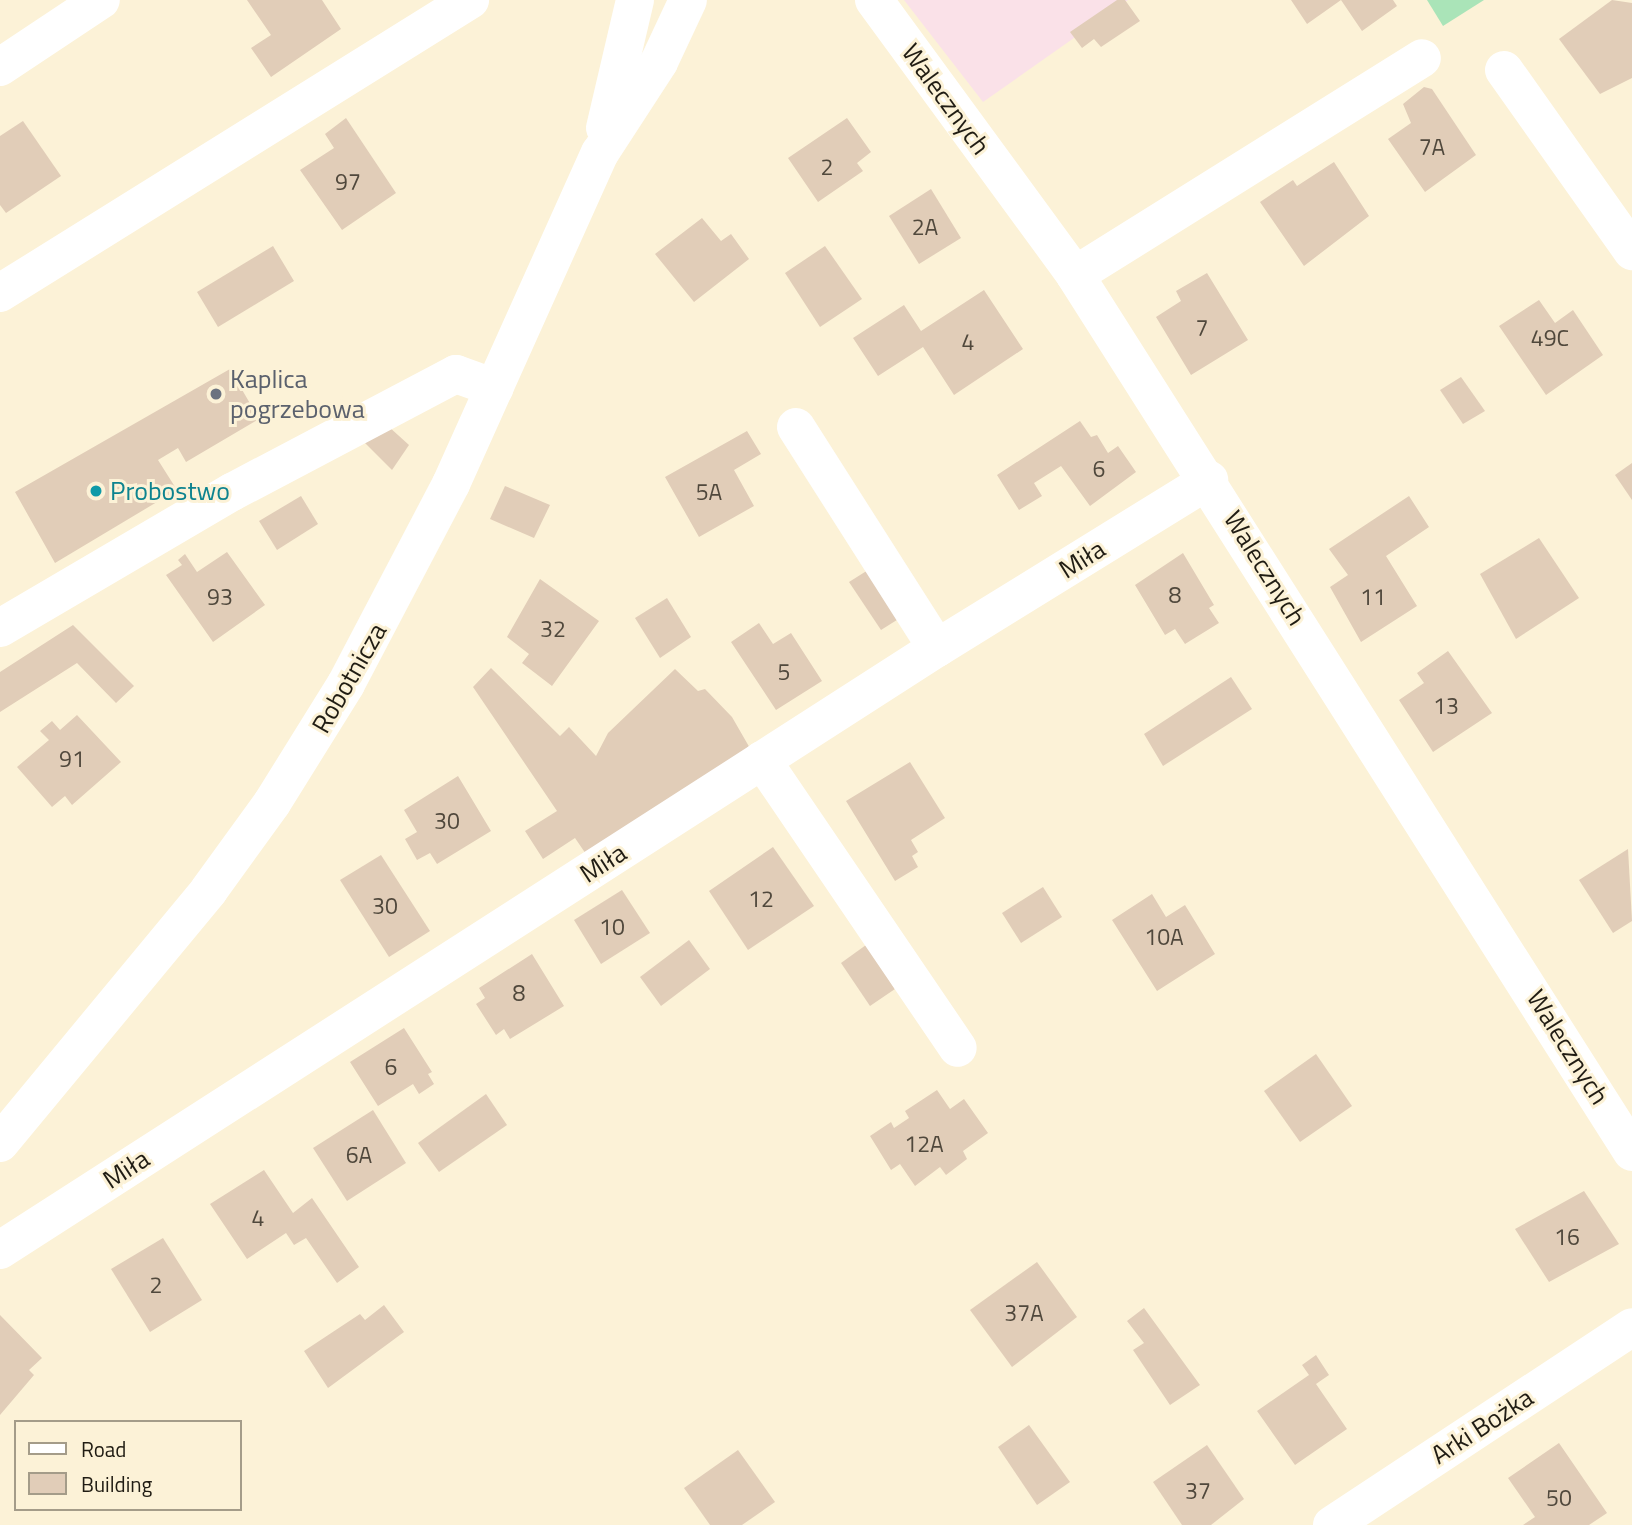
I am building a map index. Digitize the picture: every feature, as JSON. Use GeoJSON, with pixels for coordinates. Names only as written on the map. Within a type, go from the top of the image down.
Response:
{"type":"FeatureCollection","features":[{"type":"Feature","properties":{"kind":"street"},"geometry":{"type":"LineString","coordinates":[[0,67],[101,0]]}},
{"type":"Feature","properties":{"kind":"street"},"geometry":{"type":"LineString","coordinates":[[0,293],[470,0]]}},
{"type":"Feature","properties":{"kind":"street","name":"Robotnicza"},"geometry":{"type":"LineString","coordinates":[[600,153],[635,0]]}},
{"type":"Feature","properties":{"kind":"street","name":"Robotnicza"},"geometry":{"type":"LineString","coordinates":[[0,1143],[209,890],[299,763],[411,566],[495,388],[600,153],[659,62],[688,0]]}},
{"type":"Feature","properties":{"kind":"street","name":"Walecznych"},"geometry":{"type":"LineString","coordinates":[[874,0],[1075,275],[1209,480],[1632,1152]]}},
{"type":"Feature","properties":{"kind":"street"},"geometry":{"type":"LineString","coordinates":[[1075,275],[1422,58]]}},
{"type":"Feature","properties":{"kind":"street"},"geometry":{"type":"LineString","coordinates":[[1504,70],[1627,234]]}},
{"type":"Feature","properties":{"kind":"street"},"geometry":{"type":"LineString","coordinates":[[0,628],[232,492],[456,374],[495,388]]}},
{"type":"Feature","properties":{"kind":"street"},"geometry":{"type":"LineString","coordinates":[[796,427],[937,648]]}},
{"type":"Feature","properties":{"kind":"street","name":"Miła"},"geometry":{"type":"LineString","coordinates":[[0,1250],[937,648],[1209,480]]}},
{"type":"Feature","properties":{"kind":"street"},"geometry":{"type":"LineString","coordinates":[[762,760],[958,1048]]}},
{"type":"Feature","properties":{"kind":"street","name":"Arki Bożka"},"geometry":{"type":"LineString","coordinates":[[1332,1525],[1632,1327]]}},
{"type":"Feature","properties":{"kind":"shaded area"},"geometry":{"type":"Polygon","coordinates":[[[904,0],[1128,0],[983,102],[904,0]]]}},
{"type":"Feature","properties":{"kind":"green space"},"geometry":{"type":"Polygon","coordinates":[[[1427,0],[1484,0],[1443,26],[1427,0]]]}},
{"type":"Feature","properties":{"kind":"building"},"geometry":{"type":"Polygon","coordinates":[[[247,0],[322,0],[341,29],[271,77],[251,48],[271,35],[247,0]]]}},
{"type":"Feature","properties":{"kind":"building"},"geometry":{"type":"Polygon","coordinates":[[[1117,0],[1125,0],[1140,21],[1101,47],[1094,39],[1082,48],[1070,32],[1117,0]]]}},
{"type":"Feature","properties":{"kind":"building"},"geometry":{"type":"Polygon","coordinates":[[[1291,0],[1341,0],[1307,24],[1291,0]]]}},
{"type":"Feature","properties":{"kind":"building"},"geometry":{"type":"Polygon","coordinates":[[[1341,0],[1393,0],[1397,6],[1362,31],[1341,0]]]}},
{"type":"Feature","properties":{"kind":"building"},"geometry":{"type":"Polygon","coordinates":[[[1612,0],[1632,3],[1632,78],[1600,94],[1559,39],[1612,0]]]}},
{"type":"Feature","properties":{"kind":"building"},"geometry":{"type":"Polygon","coordinates":[[[1424,87],[1432,89],[1476,155],[1425,192],[1388,139],[1411,123],[1403,104],[1424,87]]]}},
{"type":"Feature","properties":{"kind":"building"},"geometry":{"type":"Polygon","coordinates":[[[346,118],[396,193],[342,230],[300,170],[334,148],[325,134],[346,118]]]}},
{"type":"Feature","properties":{"kind":"building"},"geometry":{"type":"Polygon","coordinates":[[[847,118],[871,152],[857,163],[863,171],[818,202],[788,158],[847,118]]]}},
{"type":"Feature","properties":{"kind":"building"},"geometry":{"type":"Polygon","coordinates":[[[23,121],[61,176],[6,213],[0,205],[0,136],[23,121]]]}},
{"type":"Feature","properties":{"kind":"building"},"geometry":{"type":"Polygon","coordinates":[[[1334,162],[1369,216],[1304,266],[1260,202],[1293,180],[1297,186],[1334,162]]]}},
{"type":"Feature","properties":{"kind":"building"},"geometry":{"type":"Polygon","coordinates":[[[931,189],[961,238],[919,264],[889,216],[931,189]]]}},
{"type":"Feature","properties":{"kind":"building"},"geometry":{"type":"Polygon","coordinates":[[[702,218],[721,241],[731,234],[749,259],[694,302],[655,254],[702,218]]]}},
{"type":"Feature","properties":{"kind":"building"},"geometry":{"type":"Polygon","coordinates":[[[273,246],[294,281],[218,327],[197,292],[273,246]]]}},
{"type":"Feature","properties":{"kind":"building"},"geometry":{"type":"Polygon","coordinates":[[[825,246],[862,299],[820,327],[785,273],[825,246]]]}},
{"type":"Feature","properties":{"kind":"building"},"geometry":{"type":"Polygon","coordinates":[[[1207,273],[1248,340],[1191,375],[1156,317],[1181,301],[1176,291],[1207,273]]]}},
{"type":"Feature","properties":{"kind":"building"},"geometry":{"type":"Polygon","coordinates":[[[984,290],[1023,349],[954,395],[923,347],[878,376],[853,338],[904,305],[921,331],[984,290]]]}},
{"type":"Feature","properties":{"kind":"building"},"geometry":{"type":"Polygon","coordinates":[[[1539,300],[1555,323],[1573,310],[1603,355],[1546,395],[1499,326],[1539,300]]]}},
{"type":"Feature","properties":{"kind":"building","name":"Probostwo"},"geometry":{"type":"Polygon","coordinates":[[[230,369],[259,419],[186,462],[178,448],[158,460],[177,490],[55,563],[15,492],[230,369]]]}},
{"type":"Feature","properties":{"kind":"building"},"geometry":{"type":"Polygon","coordinates":[[[1461,377],[1485,411],[1463,424],[1440,390],[1461,377]]]}},
{"type":"Feature","properties":{"kind":"building"},"geometry":{"type":"Polygon","coordinates":[[[1080,421],[1091,437],[1097,435],[1108,453],[1118,446],[1136,472],[1090,506],[1061,466],[1034,483],[1042,496],[1019,510],[997,475],[1080,421]]]}},
{"type":"Feature","properties":{"kind":"building"},"geometry":{"type":"Polygon","coordinates":[[[388,426],[409,445],[392,470],[365,443],[388,426]]]}},
{"type":"Feature","properties":{"kind":"building"},"geometry":{"type":"Polygon","coordinates":[[[747,431],[761,454],[734,470],[754,506],[699,537],[665,477],[747,431]]]}},
{"type":"Feature","properties":{"kind":"building"},"geometry":{"type":"Polygon","coordinates":[[[1632,463],[1632,500],[1615,475],[1632,463]]]}},
{"type":"Feature","properties":{"kind":"building"},"geometry":{"type":"Polygon","coordinates":[[[505,486],[550,505],[534,538],[490,519],[505,486]]]}},
{"type":"Feature","properties":{"kind":"building"},"geometry":{"type":"Polygon","coordinates":[[[301,496],[318,524],[277,550],[259,521],[301,496]]]}},
{"type":"Feature","properties":{"kind":"building"},"geometry":{"type":"Polygon","coordinates":[[[1409,496],[1429,527],[1386,556],[1417,606],[1361,642],[1330,587],[1348,575],[1329,549],[1409,496]]]}},
{"type":"Feature","properties":{"kind":"building"},"geometry":{"type":"Polygon","coordinates":[[[1539,538],[1579,598],[1516,639],[1480,574],[1539,538]]]}},
{"type":"Feature","properties":{"kind":"building"},"geometry":{"type":"Polygon","coordinates":[[[227,552],[265,605],[213,642],[166,575],[182,565],[178,560],[185,554],[197,572],[227,552]]]}},
{"type":"Feature","properties":{"kind":"building"},"geometry":{"type":"Polygon","coordinates":[[[1183,553],[1214,605],[1209,608],[1219,623],[1185,644],[1175,629],[1165,635],[1135,585],[1183,553]]]}},
{"type":"Feature","properties":{"kind":"building"},"geometry":{"type":"Polygon","coordinates":[[[876,565],[908,613],[881,630],[849,582],[876,565]]]}},
{"type":"Feature","properties":{"kind":"building"},"geometry":{"type":"Polygon","coordinates":[[[540,579],[599,621],[552,686],[522,663],[529,654],[507,637],[540,579]]]}},
{"type":"Feature","properties":{"kind":"building"},"geometry":{"type":"Polygon","coordinates":[[[667,598],[691,637],[660,658],[635,618],[667,598]]]}},
{"type":"Feature","properties":{"kind":"building"},"geometry":{"type":"Polygon","coordinates":[[[759,623],[773,644],[791,633],[822,681],[776,710],[731,642],[759,623]]]}},
{"type":"Feature","properties":{"kind":"building"},"geometry":{"type":"Polygon","coordinates":[[[73,625],[134,686],[116,703],[77,663],[0,712],[0,672],[73,625]]]}},
{"type":"Feature","properties":{"kind":"building"},"geometry":{"type":"Polygon","coordinates":[[[1448,651],[1492,713],[1433,752],[1399,700],[1424,683],[1417,673],[1448,651]]]}},
{"type":"Feature","properties":{"kind":"building"},"geometry":{"type":"Polygon","coordinates":[[[491,668],[560,736],[569,727],[596,756],[608,733],[675,669],[698,691],[705,689],[732,717],[751,750],[588,857],[575,838],[543,859],[525,831],[557,811],[473,687],[491,668]]]}},
{"type":"Feature","properties":{"kind":"building"},"geometry":{"type":"Polygon","coordinates":[[[1231,677],[1252,709],[1163,766],[1144,734],[1231,677]]]}},
{"type":"Feature","properties":{"kind":"building"},"geometry":{"type":"Polygon","coordinates":[[[77,715],[121,762],[72,805],[65,796],[52,807],[17,767],[49,740],[40,731],[52,721],[60,730],[77,715]]]}},
{"type":"Feature","properties":{"kind":"building"},"geometry":{"type":"Polygon","coordinates":[[[910,762],[945,818],[911,840],[918,852],[912,856],[918,867],[895,881],[846,801],[910,762]]]}},
{"type":"Feature","properties":{"kind":"building"},"geometry":{"type":"Polygon","coordinates":[[[458,776],[491,831],[437,864],[430,853],[417,860],[405,839],[417,832],[404,810],[458,776]]]}},
{"type":"Feature","properties":{"kind":"building"},"geometry":{"type":"Polygon","coordinates":[[[773,847],[814,906],[748,950],[709,891],[773,847]]]}},
{"type":"Feature","properties":{"kind":"building"},"geometry":{"type":"Polygon","coordinates":[[[1628,849],[1632,921],[1613,933],[1579,880],[1628,849]]]}},
{"type":"Feature","properties":{"kind":"building"},"geometry":{"type":"Polygon","coordinates":[[[381,855],[430,931],[389,957],[340,880],[381,855]]]}},
{"type":"Feature","properties":{"kind":"building"},"geometry":{"type":"Polygon","coordinates":[[[1043,887],[1062,917],[1021,943],[1002,913],[1043,887]]]}},
{"type":"Feature","properties":{"kind":"building"},"geometry":{"type":"Polygon","coordinates":[[[622,890],[650,933],[601,964],[574,920],[622,890]]]}},
{"type":"Feature","properties":{"kind":"building"},"geometry":{"type":"Polygon","coordinates":[[[1152,894],[1166,917],[1185,905],[1215,954],[1157,991],[1112,920],[1152,894]]]}},
{"type":"Feature","properties":{"kind":"building"},"geometry":{"type":"Polygon","coordinates":[[[689,940],[710,969],[661,1006],[640,977],[689,940]]]}},
{"type":"Feature","properties":{"kind":"building"},"geometry":{"type":"Polygon","coordinates":[[[866,945],[895,989],[870,1006],[841,963],[866,945]]]}},
{"type":"Feature","properties":{"kind":"building"},"geometry":{"type":"Polygon","coordinates":[[[532,954],[564,1006],[510,1039],[504,1029],[496,1035],[476,1004],[485,998],[479,988],[532,954]]]}},
{"type":"Feature","properties":{"kind":"building"},"geometry":{"type":"Polygon","coordinates":[[[404,1028],[432,1072],[428,1074],[434,1084],[419,1094],[413,1084],[378,1106],[350,1062],[404,1028]]]}},
{"type":"Feature","properties":{"kind":"building"},"geometry":{"type":"Polygon","coordinates":[[[1316,1054],[1352,1106],[1300,1142],[1264,1091],[1316,1054]]]}},
{"type":"Feature","properties":{"kind":"building"},"geometry":{"type":"Polygon","coordinates":[[[937,1090],[950,1109],[964,1099],[988,1133],[963,1151],[967,1159],[946,1175],[940,1167],[915,1186],[900,1164],[891,1170],[870,1136],[891,1122],[894,1128],[909,1118],[905,1111],[937,1090]]]}},
{"type":"Feature","properties":{"kind":"building"},"geometry":{"type":"Polygon","coordinates":[[[486,1094],[507,1125],[439,1172],[418,1143],[486,1094]]]}},
{"type":"Feature","properties":{"kind":"building"},"geometry":{"type":"Polygon","coordinates":[[[373,1110],[406,1163],[347,1201],[313,1148],[373,1110]]]}},
{"type":"Feature","properties":{"kind":"building"},"geometry":{"type":"Polygon","coordinates":[[[264,1170],[293,1213],[312,1198],[359,1267],[337,1283],[306,1238],[294,1245],[286,1233],[247,1259],[210,1204],[264,1170]]]}},
{"type":"Feature","properties":{"kind":"building"},"geometry":{"type":"Polygon","coordinates":[[[1584,1191],[1619,1244],[1549,1282],[1515,1229],[1584,1191]]]}},
{"type":"Feature","properties":{"kind":"building"},"geometry":{"type":"Polygon","coordinates":[[[163,1238],[202,1300],[150,1332],[111,1269],[163,1238]]]}},
{"type":"Feature","properties":{"kind":"building"},"geometry":{"type":"Polygon","coordinates":[[[1037,1262],[1077,1317],[1012,1367],[970,1310],[1037,1262]]]}},
{"type":"Feature","properties":{"kind":"building"},"geometry":{"type":"Polygon","coordinates":[[[384,1305],[404,1332],[328,1388],[304,1351],[360,1314],[365,1320],[384,1305]]]}},
{"type":"Feature","properties":{"kind":"building"},"geometry":{"type":"Polygon","coordinates":[[[1144,1308],[1200,1385],[1170,1405],[1133,1350],[1144,1343],[1127,1321],[1144,1308]]]}},
{"type":"Feature","properties":{"kind":"building"},"geometry":{"type":"Polygon","coordinates":[[[0,1315],[42,1358],[29,1370],[34,1375],[0,1415],[0,1315]]]}},
{"type":"Feature","properties":{"kind":"building"},"geometry":{"type":"Polygon","coordinates":[[[1316,1355],[1329,1375],[1316,1384],[1347,1429],[1295,1465],[1257,1411],[1309,1375],[1302,1365],[1316,1355]]]}},
{"type":"Feature","properties":{"kind":"building"},"geometry":{"type":"Polygon","coordinates":[[[1029,1425],[1070,1482],[1037,1505],[998,1447],[1029,1425]]]}},
{"type":"Feature","properties":{"kind":"building"},"geometry":{"type":"Polygon","coordinates":[[[1559,1443],[1607,1513],[1589,1525],[1523,1525],[1535,1517],[1508,1478],[1559,1443]]]}},
{"type":"Feature","properties":{"kind":"building"},"geometry":{"type":"Polygon","coordinates":[[[1207,1445],[1244,1499],[1211,1525],[1182,1525],[1153,1482],[1207,1445]]]}},
{"type":"Feature","properties":{"kind":"building"},"geometry":{"type":"Polygon","coordinates":[[[738,1450],[775,1502],[742,1525],[710,1525],[684,1488],[738,1450]]]}},
{"type":"Feature","properties":{"kind":"place","name":"Kaplica pogrzebowa"},"geometry":{"type":"Point","coordinates":[216,394]}},
{"type":"Feature","properties":{"kind":"place","name":"Probostwo"},"geometry":{"type":"Point","coordinates":[96,491]}}]}
